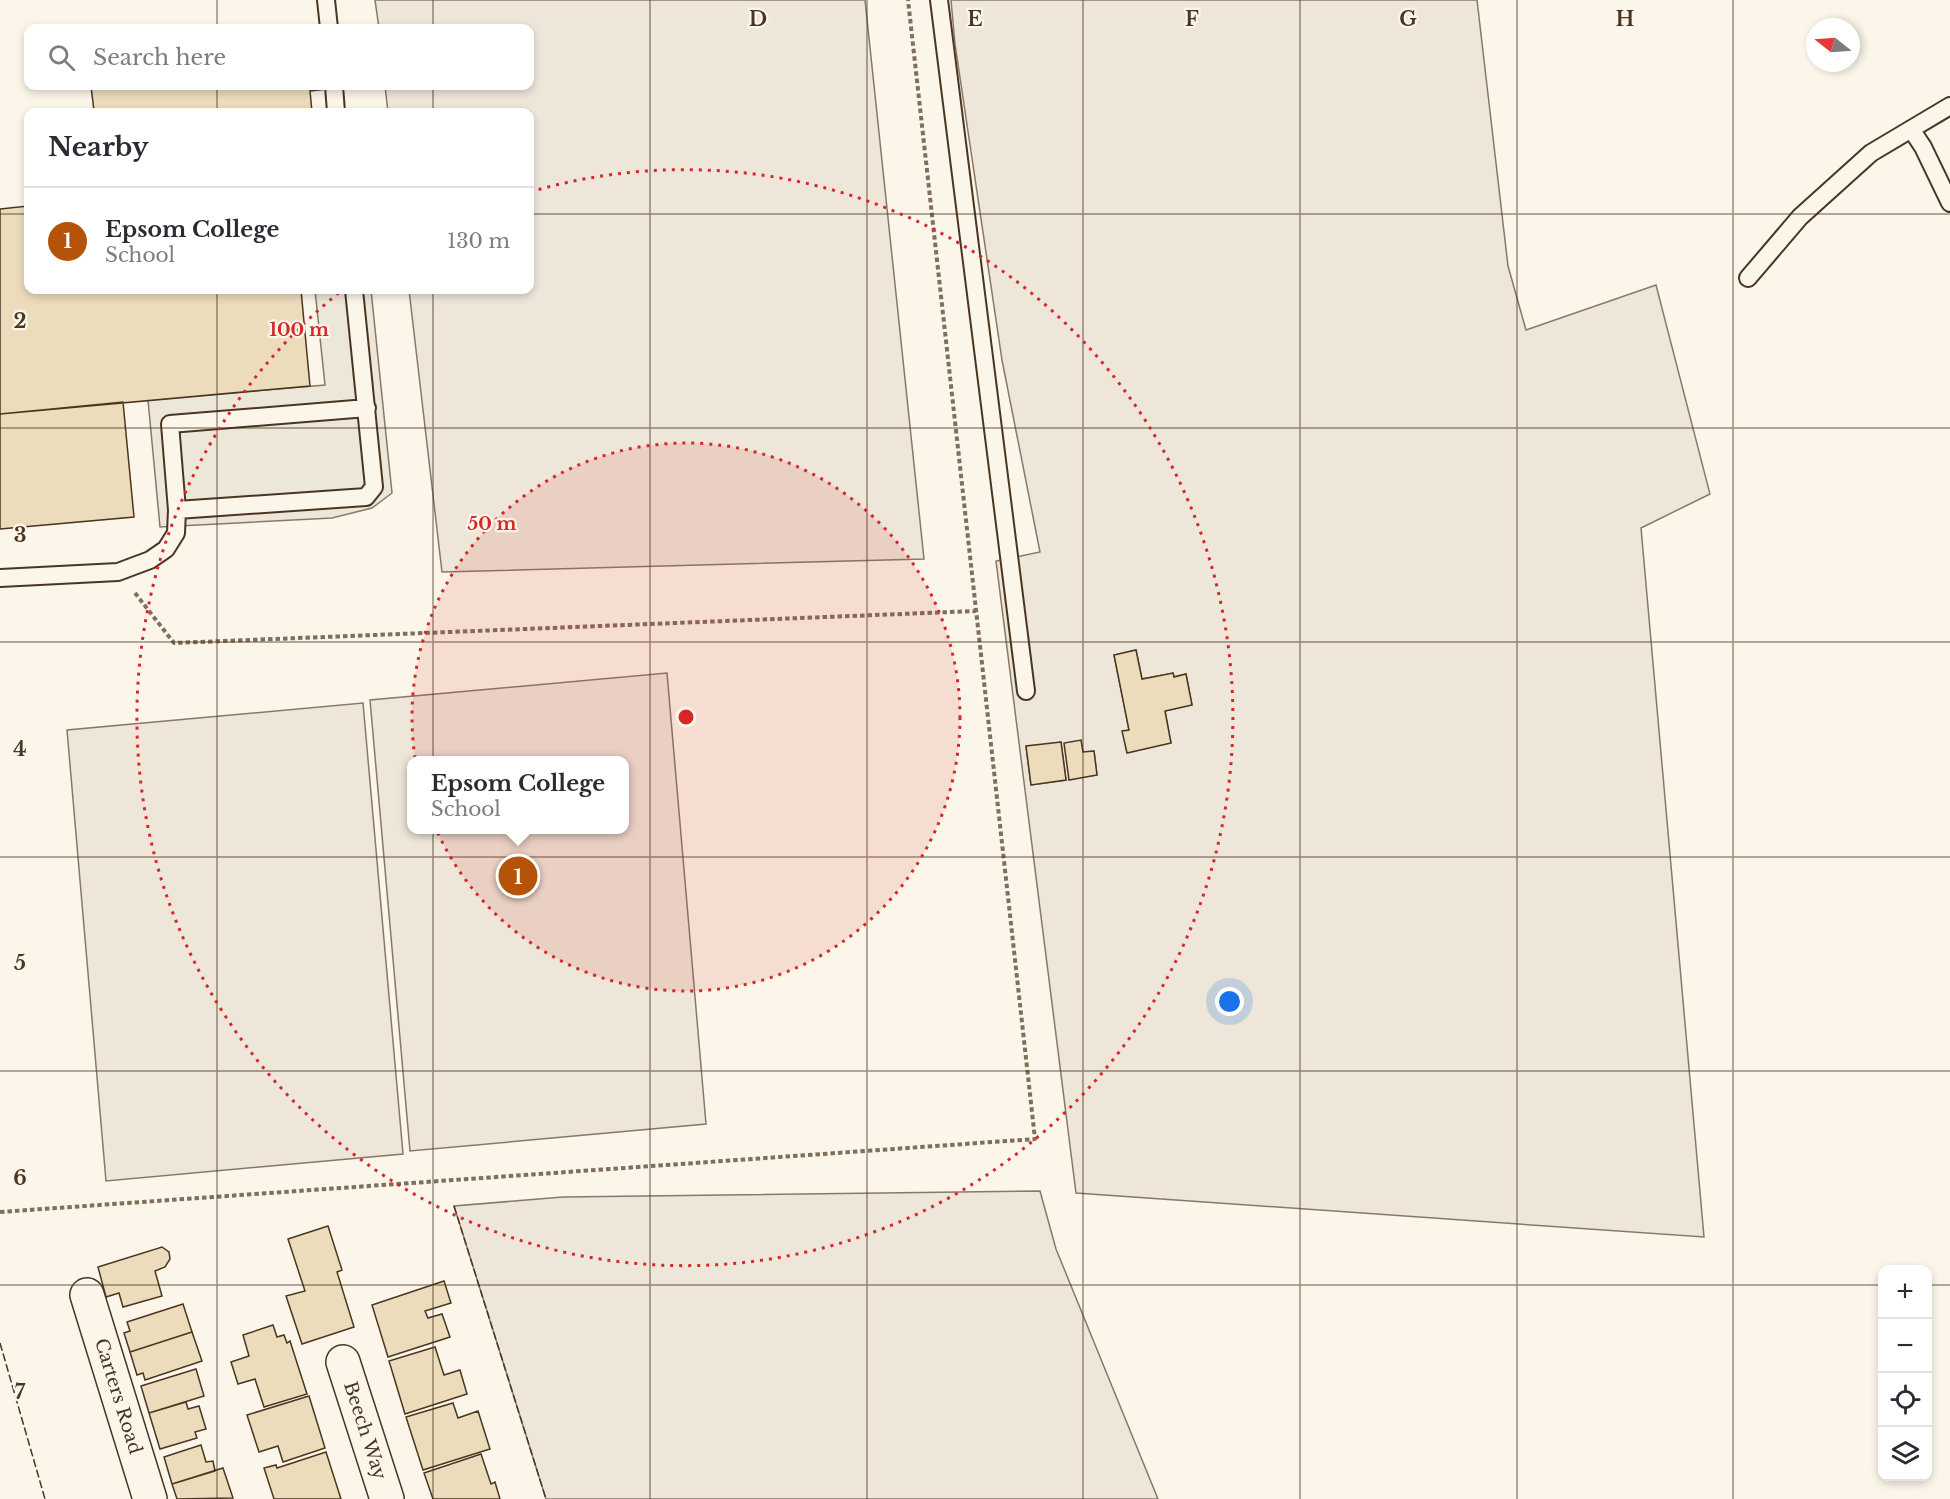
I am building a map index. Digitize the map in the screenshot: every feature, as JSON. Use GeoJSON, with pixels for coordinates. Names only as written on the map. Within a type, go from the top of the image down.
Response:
{"type":"FeatureCollection","features":[{"type":"Feature","properties":{"kind":"street","name":"Carters Road"},"geometry":{"type":"LineString","coordinates":[[87,1295],[150,1499]]}},
{"type":"Feature","properties":{"kind":"street","name":"Beech Way"},"geometry":{"type":"LineString","coordinates":[[343,1362],[387,1499]]}},
{"type":"Feature","properties":{"kind":"lane"},"geometry":{"type":"LineString","coordinates":[[326,0],[328,24]]}},
{"type":"Feature","properties":{"kind":"lane"},"geometry":{"type":"LineString","coordinates":[[939,0],[1026,691]]}},
{"type":"Feature","properties":{"kind":"lane"},"geometry":{"type":"LineString","coordinates":[[334,90],[336,108]]}},
{"type":"Feature","properties":{"kind":"lane"},"geometry":{"type":"LineString","coordinates":[[1748,278],[1809,209],[1871,153],[1936,112],[1950,106]]}},
{"type":"Feature","properties":{"kind":"lane"},"geometry":{"type":"LineString","coordinates":[[1911,129],[1923,147],[1950,203]]}},
{"type":"Feature","properties":{"kind":"lane"},"geometry":{"type":"LineString","coordinates":[[177,510],[366,497],[374,487],[354,294]]}},
{"type":"Feature","properties":{"kind":"lane"},"geometry":{"type":"LineString","coordinates":[[0,578],[118,572],[150,561],[166,549],[176,533],[177,510],[170,424],[367,408]]}},
{"type":"Feature","properties":{"kind":"path"},"geometry":{"type":"LineString","coordinates":[[0,1212],[1035,1139],[908,0]]}},
{"type":"Feature","properties":{"kind":"path"},"geometry":{"type":"LineString","coordinates":[[118,572],[174,644],[976,611]]}},
{"type":"Feature","properties":{"kind":"shaded area"},"geometry":{"type":"Polygon","coordinates":[[[375,0],[865,0],[924,559],[442,572],[409,294],[534,294],[534,108],[388,108],[385,90],[534,90],[534,24],[378,24],[375,0]]]}},
{"type":"Feature","properties":{"kind":"shaded area"},"geometry":{"type":"Polygon","coordinates":[[[951,0],[1477,0],[1508,266],[1526,330],[1656,285],[1710,494],[1641,528],[1704,1237],[1076,1193],[996,561],[1040,552],[1002,360],[955,44],[951,0]],[[1136,650],[1114,655],[1129,730],[1123,732],[1127,752],[1171,743],[1165,711],[1192,705],[1186,674],[1174,677],[1173,673],[1142,679],[1136,650]],[[1081,740],[1069,779],[1097,775],[1094,751],[1083,752],[1081,740]],[[1061,742],[1026,747],[1031,785],[1066,780],[1061,742]]]}},
{"type":"Feature","properties":{"kind":"shaded area"},"geometry":{"type":"Polygon","coordinates":[[[315,294],[371,294],[392,493],[372,508],[332,518],[160,527],[148,400],[325,385],[315,294]]]}},
{"type":"Feature","properties":{"kind":"shaded area"},"geometry":{"type":"Polygon","coordinates":[[[667,673],[706,1124],[410,1151],[370,700],[667,673]]]}},
{"type":"Feature","properties":{"kind":"shaded area"},"geometry":{"type":"Polygon","coordinates":[[[363,703],[403,1154],[106,1181],[67,730],[363,703]]]}},
{"type":"Feature","properties":{"kind":"shaded area"},"geometry":{"type":"Polygon","coordinates":[[[1040,1191],[1056,1249],[1158,1499],[546,1499],[454,1206],[563,1197],[1040,1191]]]}},
{"type":"Feature","properties":{"kind":"building"},"geometry":{"type":"Polygon","coordinates":[[[91,90],[318,90],[310,91],[312,108],[94,108],[91,90]]]}},
{"type":"Feature","properties":{"kind":"building"},"geometry":{"type":"Polygon","coordinates":[[[24,206],[24,294],[301,294],[310,386],[0,414],[0,209],[24,206]]]}},
{"type":"Feature","properties":{"kind":"building"},"geometry":{"type":"Polygon","coordinates":[[[123,402],[134,517],[0,529],[0,414],[123,402]]]}},
{"type":"Feature","properties":{"kind":"building"},"geometry":{"type":"Polygon","coordinates":[[[1136,650],[1142,679],[1173,673],[1174,677],[1186,674],[1192,705],[1165,711],[1171,743],[1127,753],[1122,731],[1129,730],[1114,655],[1136,650]]]}},
{"type":"Feature","properties":{"kind":"building"},"geometry":{"type":"Polygon","coordinates":[[[1081,740],[1083,752],[1094,751],[1097,775],[1069,780],[1064,743],[1081,740]]]}},
{"type":"Feature","properties":{"kind":"building"},"geometry":{"type":"Polygon","coordinates":[[[1061,742],[1066,780],[1031,785],[1026,746],[1061,742]]]}},
{"type":"Feature","properties":{"kind":"building"},"geometry":{"type":"Polygon","coordinates":[[[328,1226],[342,1270],[337,1272],[354,1327],[302,1344],[286,1296],[305,1291],[288,1239],[328,1226]]]}},
{"type":"Feature","properties":{"kind":"building"},"geometry":{"type":"Polygon","coordinates":[[[162,1247],[169,1252],[170,1259],[165,1267],[155,1271],[162,1296],[123,1307],[119,1293],[106,1297],[98,1267],[162,1247]]]}},
{"type":"Feature","properties":{"kind":"building"},"geometry":{"type":"Polygon","coordinates":[[[444,1281],[451,1303],[425,1311],[428,1318],[442,1314],[450,1337],[388,1357],[372,1305],[444,1281]]]}},
{"type":"Feature","properties":{"kind":"building"},"geometry":{"type":"Polygon","coordinates":[[[183,1304],[192,1332],[130,1352],[124,1333],[130,1331],[127,1322],[183,1304]]]}},
{"type":"Feature","properties":{"kind":"building"},"geometry":{"type":"Polygon","coordinates":[[[273,1325],[277,1337],[284,1335],[287,1343],[290,1341],[307,1394],[264,1407],[255,1379],[238,1384],[231,1362],[249,1356],[243,1335],[273,1325]]]}},
{"type":"Feature","properties":{"kind":"building"},"geometry":{"type":"Polygon","coordinates":[[[192,1332],[202,1361],[145,1380],[143,1373],[137,1375],[130,1352],[192,1332]]]}},
{"type":"Feature","properties":{"kind":"building"},"geometry":{"type":"Polygon","coordinates":[[[435,1347],[444,1375],[460,1370],[467,1394],[405,1414],[389,1361],[435,1347]]]}},
{"type":"Feature","properties":{"kind":"building"},"geometry":{"type":"Polygon","coordinates":[[[196,1369],[204,1396],[149,1413],[141,1386],[196,1369]]]}},
{"type":"Feature","properties":{"kind":"building"},"geometry":{"type":"Polygon","coordinates":[[[309,1396],[325,1448],[283,1462],[278,1446],[259,1452],[247,1415],[309,1396]]]}},
{"type":"Feature","properties":{"kind":"building"},"geometry":{"type":"Polygon","coordinates":[[[186,1402],[188,1409],[199,1406],[206,1429],[195,1432],[197,1438],[160,1449],[149,1413],[186,1402]]]}},
{"type":"Feature","properties":{"kind":"building"},"geometry":{"type":"Polygon","coordinates":[[[453,1403],[458,1418],[478,1411],[490,1449],[423,1470],[406,1417],[453,1403]]]}},
{"type":"Feature","properties":{"kind":"building"},"geometry":{"type":"Polygon","coordinates":[[[201,1445],[206,1462],[213,1461],[215,1471],[172,1484],[164,1457],[201,1445]]]}},
{"type":"Feature","properties":{"kind":"building"},"geometry":{"type":"Polygon","coordinates":[[[326,1452],[341,1499],[274,1499],[264,1468],[276,1465],[277,1468],[326,1452]]]}},
{"type":"Feature","properties":{"kind":"building"},"geometry":{"type":"Polygon","coordinates":[[[481,1454],[491,1484],[495,1482],[500,1499],[433,1499],[424,1473],[481,1454]]]}},
{"type":"Feature","properties":{"kind":"building"},"geometry":{"type":"Polygon","coordinates":[[[223,1468],[233,1498],[177,1499],[172,1484],[223,1468]]]}},
{"type":"Feature","properties":{"kind":"fence"},"geometry":{"type":"LineString","coordinates":[[454,1206],[546,1499]]}},
{"type":"Feature","properties":{"kind":"fence"},"geometry":{"type":"LineString","coordinates":[[0,1343],[45,1499]]}},
{"type":"Feature","properties":{"kind":"place","name":"Epsom College"},"geometry":{"type":"Point","coordinates":[518,876]}}]}
